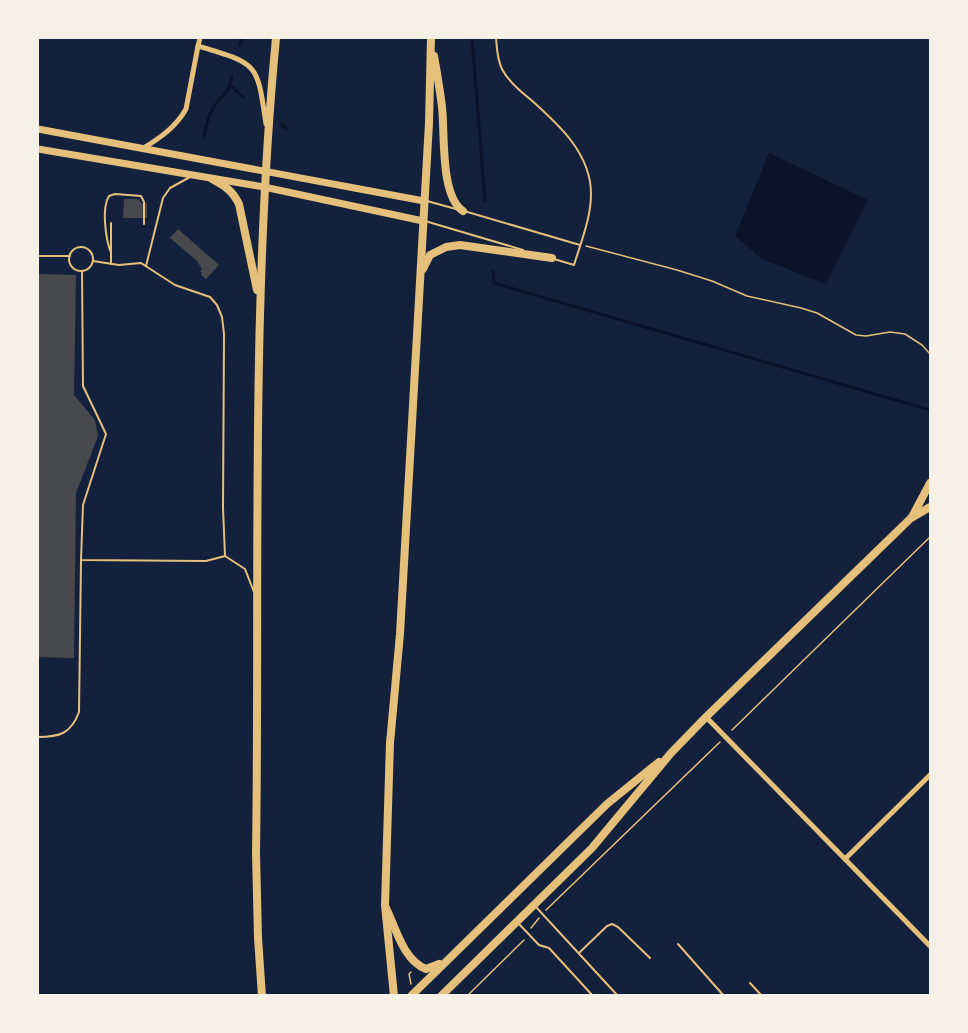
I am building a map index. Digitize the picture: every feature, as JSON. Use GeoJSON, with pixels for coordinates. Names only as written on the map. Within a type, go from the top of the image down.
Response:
{"type":"FeatureCollection","features":[{"type":"Feature","properties":{"kind":"main road"},"geometry":{"type":"LineString","coordinates":[[262,996],[256,853],[260,302],[267,132],[276,38]]}},
{"type":"Feature","properties":{"kind":"main road"},"geometry":{"type":"LineString","coordinates":[[394,996],[385,905],[390,743],[400,634],[429,123],[431,38]]}},
{"type":"Feature","properties":{"kind":"main road"},"geometry":{"type":"LineString","coordinates":[[431,38],[442,109],[449,186],[455,204],[463,211]]}},
{"type":"Feature","properties":{"kind":"main road"},"geometry":{"type":"LineString","coordinates":[[212,179],[227,187],[239,204],[260,302]]}},
{"type":"Feature","properties":{"kind":"main road"},"geometry":{"type":"LineString","coordinates":[[420,275],[430,255],[453,246],[469,246],[552,258]]}},
{"type":"Feature","properties":{"kind":"main road"},"geometry":{"type":"LineString","coordinates":[[911,518],[930,483]]}},
{"type":"Feature","properties":{"kind":"main road"},"geometry":{"type":"LineString","coordinates":[[441,996],[599,840],[671,753],[706,717],[911,518],[930,507]]}},
{"type":"Feature","properties":{"kind":"main road"},"geometry":{"type":"LineString","coordinates":[[411,996],[607,804],[671,753]]}},
{"type":"Feature","properties":{"kind":"main road"},"geometry":{"type":"LineString","coordinates":[[385,905],[406,951],[415,963],[426,969],[446,960]]}},
{"type":"Feature","properties":{"kind":"street"},"geometry":{"type":"LineString","coordinates":[[141,149],[162,137],[186,109],[201,38]]}},
{"type":"Feature","properties":{"kind":"street"},"geometry":{"type":"LineString","coordinates":[[198,46],[248,63],[254,70],[260,83],[267,132]]}},
{"type":"Feature","properties":{"kind":"street"},"geometry":{"type":"LineString","coordinates":[[38,129],[424,201]]}},
{"type":"Feature","properties":{"kind":"street"},"geometry":{"type":"LineString","coordinates":[[38,149],[264,187],[423,221]]}},
{"type":"Feature","properties":{"kind":"street"},"geometry":{"type":"LineString","coordinates":[[706,717],[930,946]]}},
{"type":"Feature","properties":{"kind":"street"},"geometry":{"type":"LineString","coordinates":[[845,859],[930,775]]}},
{"type":"Feature","properties":{"kind":"lane"},"geometry":{"type":"LineString","coordinates":[[423,221],[574,266],[590,211],[591,190],[587,170],[578,149],[563,129],[509,80],[498,58],[496,38]]}},
{"type":"Feature","properties":{"kind":"lane"},"geometry":{"type":"LineString","coordinates":[[146,266],[163,198],[170,188],[191,176]]}},
{"type":"Feature","properties":{"kind":"lane"},"geometry":{"type":"LineString","coordinates":[[111,253],[106,242],[105,206],[109,196],[115,194],[141,196],[144,200],[144,224]]}},
{"type":"Feature","properties":{"kind":"lane"},"geometry":{"type":"LineString","coordinates":[[424,201],[580,244]]}},
{"type":"Feature","properties":{"kind":"lane"},"geometry":{"type":"LineString","coordinates":[[111,223],[111,264]]}},
{"type":"Feature","properties":{"kind":"lane"},"geometry":{"type":"LineString","coordinates":[[82,247],[92,254],[93,261],[89,268],[82,271],[72,267],[70,256],[74,249],[82,247]]}},
{"type":"Feature","properties":{"kind":"lane"},"geometry":{"type":"LineString","coordinates":[[38,256],[70,256]]}},
{"type":"Feature","properties":{"kind":"lane"},"geometry":{"type":"LineString","coordinates":[[93,261],[111,264],[141,263],[175,285],[210,297],[217,305],[222,317],[224,334],[225,556]]}},
{"type":"Feature","properties":{"kind":"lane"},"geometry":{"type":"LineString","coordinates":[[38,737],[53,737],[66,732],[75,722],[79,712],[83,505],[106,434],[83,386],[82,271]]}},
{"type":"Feature","properties":{"kind":"lane"},"geometry":{"type":"LineString","coordinates":[[81,560],[206,561],[225,556],[245,569],[257,603]]}},
{"type":"Feature","properties":{"kind":"lane"},"geometry":{"type":"LineString","coordinates":[[534,905],[618,996]]}},
{"type":"Feature","properties":{"kind":"lane"},"geometry":{"type":"LineString","coordinates":[[517,922],[539,945],[549,948],[593,996]]}},
{"type":"Feature","properties":{"kind":"lane"},"geometry":{"type":"LineString","coordinates":[[579,953],[612,924],[650,958]]}},
{"type":"Feature","properties":{"kind":"lane"},"geometry":{"type":"LineString","coordinates":[[678,944],[724,996]]}},
{"type":"Feature","properties":{"kind":"lane"},"geometry":{"type":"LineString","coordinates":[[750,983],[762,996]]}},
{"type":"Feature","properties":{"kind":"path"},"geometry":{"type":"LineString","coordinates":[[580,244],[678,270],[747,296],[818,313],[856,335],[866,336],[890,332],[905,334],[922,345],[930,354]]}},
{"type":"Feature","properties":{"kind":"path"},"geometry":{"type":"LineString","coordinates":[[731,731],[930,537]]}},
{"type":"Feature","properties":{"kind":"path"},"geometry":{"type":"LineString","coordinates":[[466,996],[526,938],[542,914],[719,743]]}},
{"type":"Feature","properties":{"kind":"path"},"geometry":{"type":"LineString","coordinates":[[405,977],[413,969]]}},
{"type":"Feature","properties":{"kind":"path"},"geometry":{"type":"LineString","coordinates":[[409,974],[411,984]]}},
{"type":"Feature","properties":{"kind":"water"},"geometry":{"type":"Polygon","coordinates":[[[769,153],[868,200],[826,284],[762,259],[735,236],[769,153]]]}},
{"type":"Feature","properties":{"kind":"building"},"geometry":{"type":"Polygon","coordinates":[[[124,199],[138,199],[141,203],[147,203],[147,218],[123,218],[124,199]]]}},
{"type":"Feature","properties":{"kind":"building"},"geometry":{"type":"Polygon","coordinates":[[[178,229],[219,265],[206,279],[201,275],[202,269],[197,261],[170,238],[178,229]]]}},
{"type":"Feature","properties":{"kind":"building"},"geometry":{"type":"Polygon","coordinates":[[[38,274],[76,275],[74,395],[95,420],[98,436],[76,493],[74,658],[38,657],[38,274]]]}},
{"type":"Feature","properties":{"kind":"waterway"},"geometry":{"type":"LineString","coordinates":[[240,45],[242,38]]}},
{"type":"Feature","properties":{"kind":"waterway"},"geometry":{"type":"LineString","coordinates":[[472,38],[485,201]]}},
{"type":"Feature","properties":{"kind":"waterway"},"geometry":{"type":"LineString","coordinates":[[204,136],[211,111],[226,92],[232,76]]}},
{"type":"Feature","properties":{"kind":"waterway"},"geometry":{"type":"LineString","coordinates":[[230,85],[244,98]]}},
{"type":"Feature","properties":{"kind":"waterway"},"geometry":{"type":"LineString","coordinates":[[281,124],[286,128]]}},
{"type":"Feature","properties":{"kind":"waterway"},"geometry":{"type":"LineString","coordinates":[[493,271],[494,283],[930,410]]}}]}
